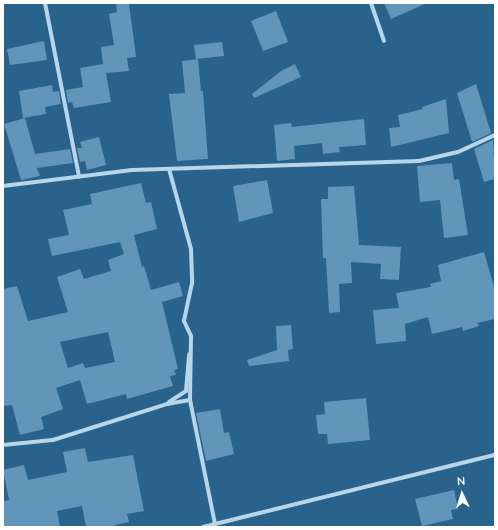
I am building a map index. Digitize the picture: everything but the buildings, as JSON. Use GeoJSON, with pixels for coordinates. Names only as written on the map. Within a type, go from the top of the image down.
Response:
{"type":"FeatureCollection","features":[{"type":"Feature","properties":{"kind":"street"},"geometry":{"type":"LineString","coordinates":[[45,3],[79,177]]}},
{"type":"Feature","properties":{"kind":"street"},"geometry":{"type":"LineString","coordinates":[[371,3],[384,41]]}},
{"type":"Feature","properties":{"kind":"street"},"geometry":{"type":"LineString","coordinates":[[3,186],[132,170],[419,161],[458,152],[495,135]]}},
{"type":"Feature","properties":{"kind":"street"},"geometry":{"type":"LineString","coordinates":[[169,169],[191,249],[192,283],[184,321],[191,336],[190,400],[215,524]]}},
{"type":"Feature","properties":{"kind":"street"},"geometry":{"type":"LineString","coordinates":[[167,404],[186,390],[191,336]]}},
{"type":"Feature","properties":{"kind":"street"},"geometry":{"type":"LineString","coordinates":[[3,445],[53,440],[167,404],[190,400]]}},
{"type":"Feature","properties":{"kind":"street"},"geometry":{"type":"LineString","coordinates":[[203,527],[495,455]]}}]}
